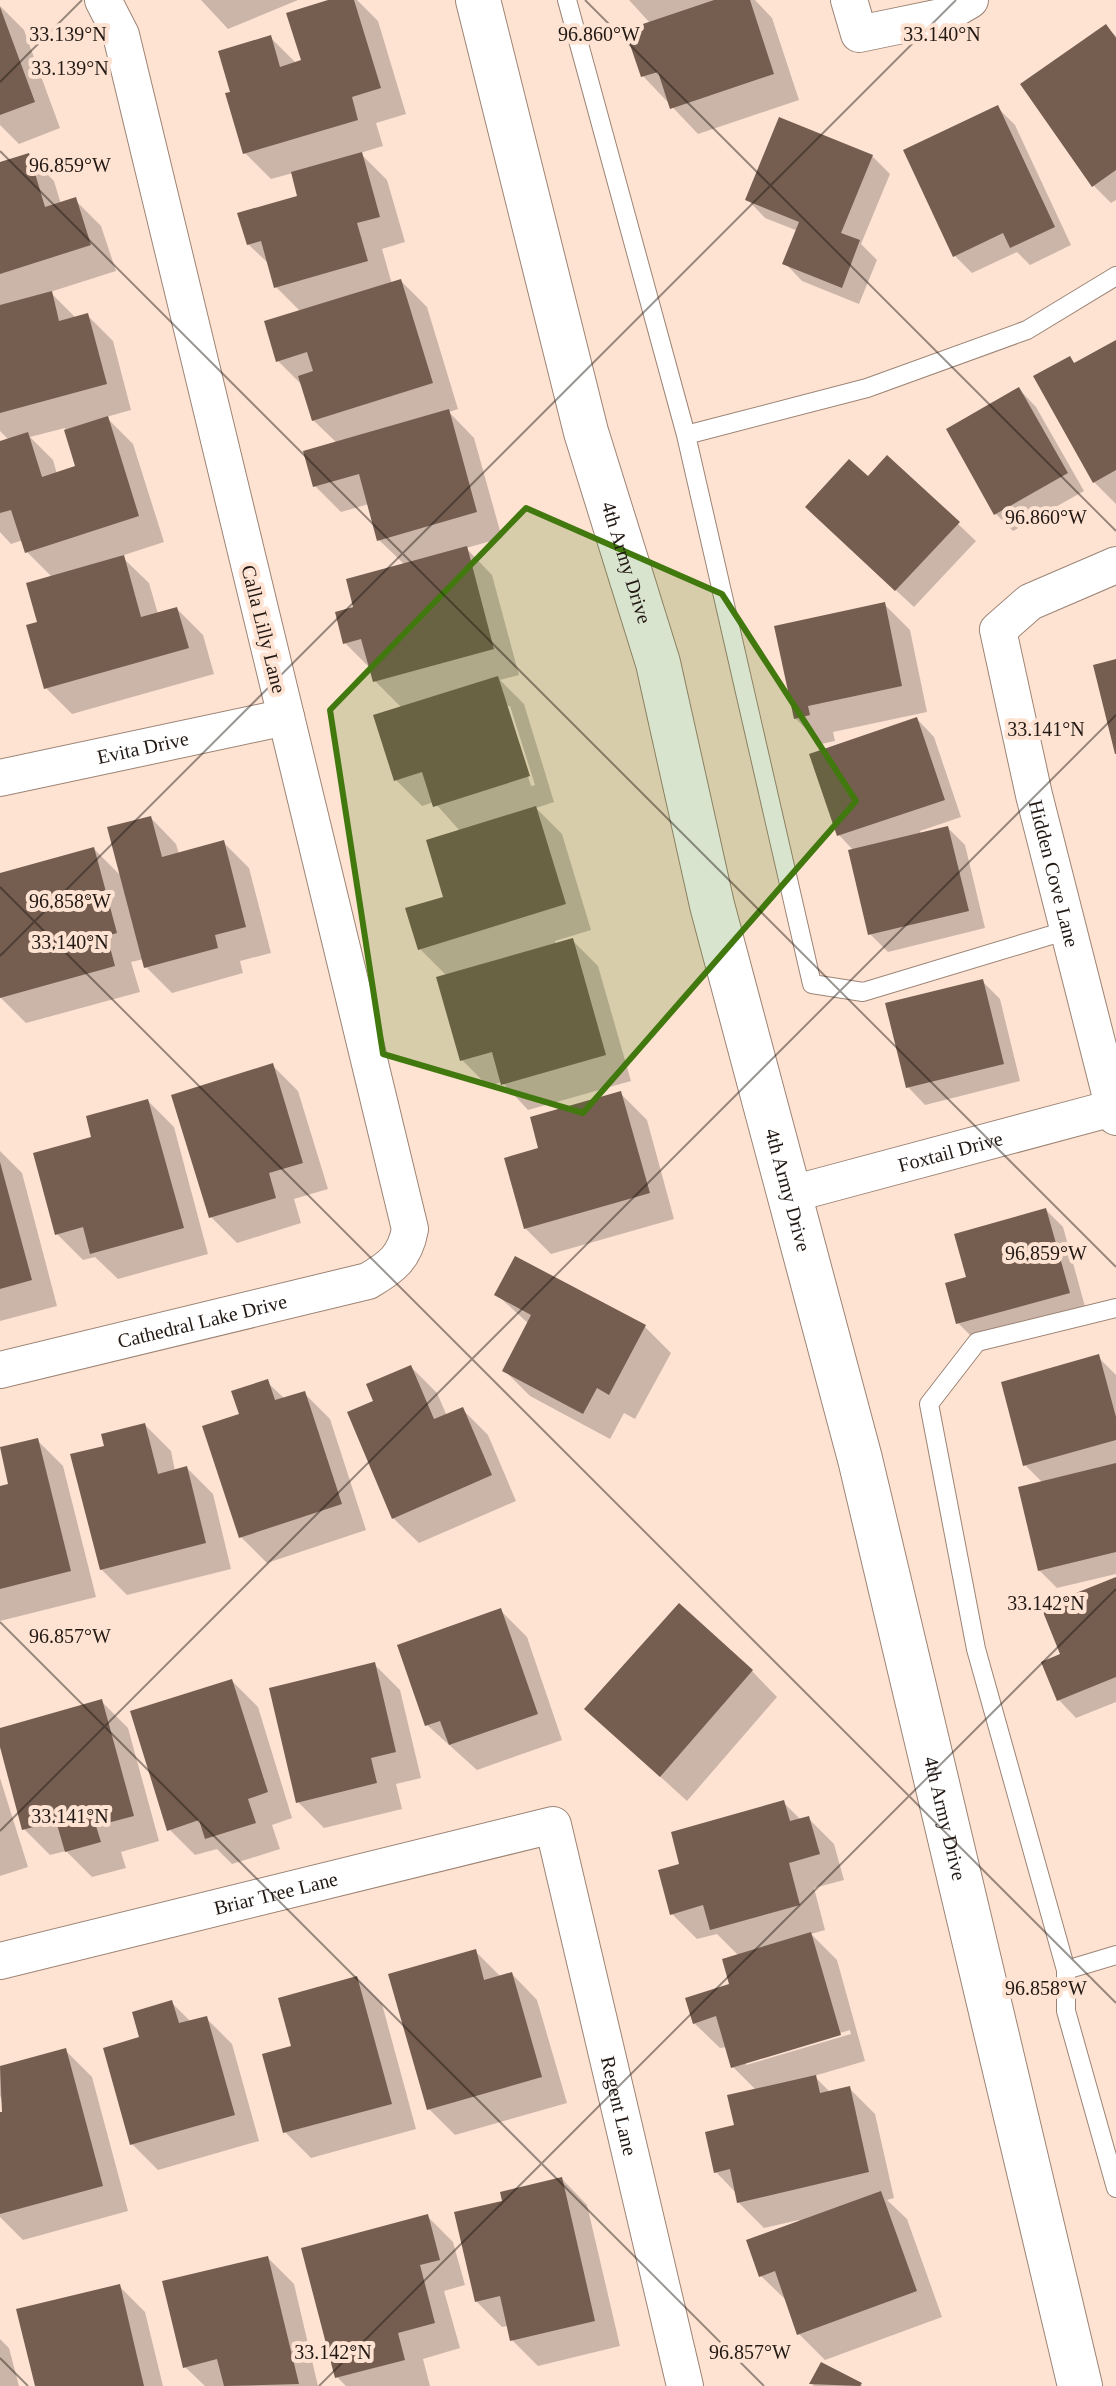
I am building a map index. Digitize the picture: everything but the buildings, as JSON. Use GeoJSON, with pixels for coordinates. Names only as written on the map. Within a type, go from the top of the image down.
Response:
{"type":"FeatureCollection","features":[{"type":"Feature","properties":{"kind":"street","name":"Calla Lilly Lane"},"geometry":{"type":"LineString","coordinates":[[103,0],[121,35],[410,1229],[408,1244],[400,1260]]}},
{"type":"Feature","properties":{"kind":"street","name":"4th Army Drive"},"geometry":{"type":"LineString","coordinates":[[478,0],[586,432],[658,663],[712,905],[860,1459],[1080,2386]]}},
{"type":"Feature","properties":{"kind":"street"},"geometry":{"type":"LineString","coordinates":[[849,0],[859,34],[941,17],[970,0]]}},
{"type":"Feature","properties":{"kind":"street","name":"Hidden Cove Lane"},"geometry":{"type":"LineString","coordinates":[[1114,1113],[1034,795],[998,630],[1030,602],[1116,565]]}},
{"type":"Feature","properties":{"kind":"street","name":"Evita Drive"},"geometry":{"type":"LineString","coordinates":[[0,778],[286,717]]}},
{"type":"Feature","properties":{"kind":"street","name":"Foxtail Drive"},"geometry":{"type":"LineString","coordinates":[[788,1195],[1114,1113]]}},
{"type":"Feature","properties":{"kind":"street","name":"Cathedral Lake Drive"},"geometry":{"type":"LineString","coordinates":[[0,1370],[368,1281],[400,1260]]}},
{"type":"Feature","properties":{"kind":"street","name":"Briar Tree Lane"},"geometry":{"type":"LineString","coordinates":[[0,1961],[553,1825]]}},
{"type":"Feature","properties":{"kind":"street","name":"Regent Lane"},"geometry":{"type":"LineString","coordinates":[[553,1825],[685,2386]]}},
{"type":"Feature","properties":{"kind":"lane"},"geometry":{"type":"LineString","coordinates":[[567,0],[686,435],[812,984],[863,992],[1068,930]]}},
{"type":"Feature","properties":{"kind":"lane"},"geometry":{"type":"LineString","coordinates":[[686,435],[867,388],[1027,330],[1116,276]]}},
{"type":"Feature","properties":{"kind":"lane"},"geometry":{"type":"LineString","coordinates":[[1116,1308],[977,1342],[929,1404],[976,1649],[1066,1970],[1066,2011],[1116,2188]]}},
{"type":"Feature","properties":{"kind":"lane"},"geometry":{"type":"LineString","coordinates":[[1066,1970],[1116,1955]]}},
{"type":"Feature","properties":{"kind":"highlighted area"},"geometry":{"type":"Polygon","coordinates":[[[526,508],[722,594],[856,801],[583,1113],[383,1054],[330,710],[526,508]]]}}]}
